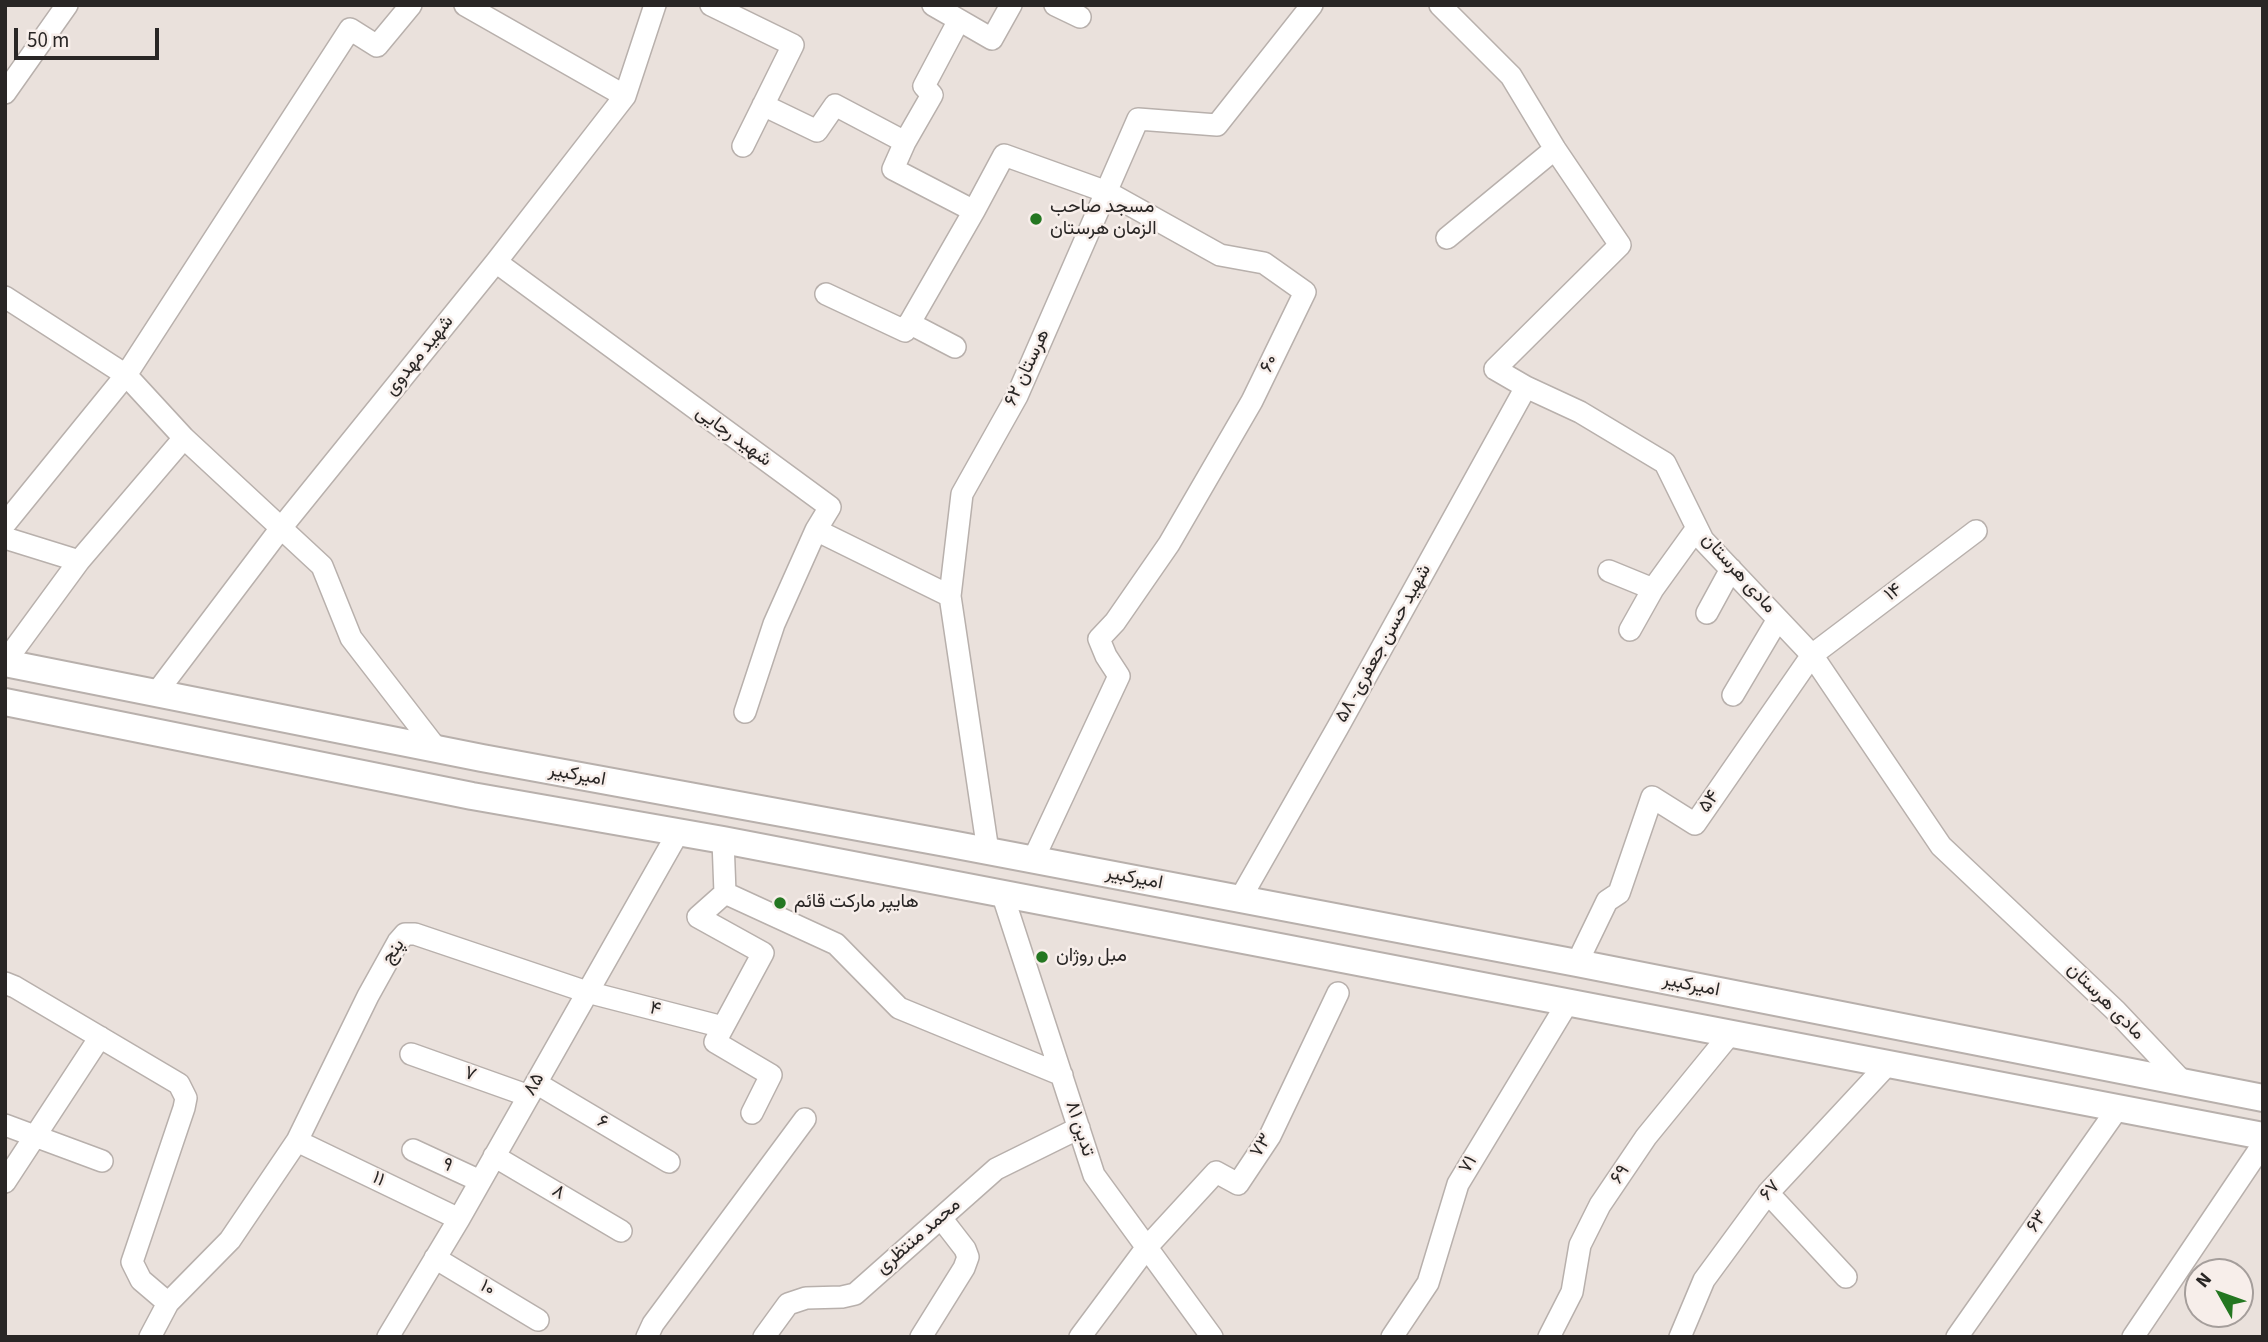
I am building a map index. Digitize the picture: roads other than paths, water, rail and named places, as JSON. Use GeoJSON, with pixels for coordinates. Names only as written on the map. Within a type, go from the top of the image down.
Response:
{"type":"FeatureCollection","features":[{"type":"Feature","properties":{"kind":"main road","name":"امیرکبیر"},"geometry":{"type":"LineString","coordinates":[[5,663],[528,767],[1577,962],[1979,1044],[2263,1098]]}},
{"type":"Feature","properties":{"kind":"main road","name":"امیرکبیر"},"geometry":{"type":"LineString","coordinates":[[5,702],[472,796],[723,839],[2263,1136]]}},
{"type":"Feature","properties":{"kind":"main road"},"geometry":{"type":"LineString","coordinates":[[472,796],[482,758]]}},
{"type":"Feature","properties":{"kind":"main road"},"geometry":{"type":"LineString","coordinates":[[520,804],[528,767]]}},
{"type":"Feature","properties":{"kind":"main road"},"geometry":{"type":"LineString","coordinates":[[1973,1080],[1979,1044]]}},
{"type":"Feature","properties":{"kind":"street"},"geometry":{"type":"LineString","coordinates":[[5,93],[67,5]]}},
{"type":"Feature","properties":{"kind":"street"},"geometry":{"type":"LineString","coordinates":[[5,524],[126,375],[350,29],[377,46],[411,5]]}},
{"type":"Feature","properties":{"kind":"street"},"geometry":{"type":"LineString","coordinates":[[465,5],[625,96]]}},
{"type":"Feature","properties":{"kind":"street","name":"شهید مهدوی"},"geometry":{"type":"LineString","coordinates":[[157,692],[281,528],[496,262],[625,96],[654,5]]}},
{"type":"Feature","properties":{"kind":"street"},"geometry":{"type":"LineString","coordinates":[[711,5],[793,45],[743,146]]}},
{"type":"Feature","properties":{"kind":"street"},"geometry":{"type":"LineString","coordinates":[[933,5],[992,39],[1011,5]]}},
{"type":"Feature","properties":{"kind":"street"},"geometry":{"type":"LineString","coordinates":[[1055,5],[1080,17]]}},
{"type":"Feature","properties":{"kind":"street","name":"هرستان ۶۲"},"geometry":{"type":"LineString","coordinates":[[988,851],[950,596],[962,494],[1017,396],[1138,119],[1217,125],[1312,5]]}},
{"type":"Feature","properties":{"kind":"street","name":"مادی هرستان"},"geometry":{"type":"LineString","coordinates":[[1440,5],[1511,76],[1555,149],[1620,245],[1495,369],[1580,412],[1665,463],[1703,540],[1812,655],[1941,846],[2116,1011],[2184,1083]]}},
{"type":"Feature","properties":{"kind":"street"},"geometry":{"type":"LineString","coordinates":[[826,294],[905,331],[974,211],[892,169],[932,95],[924,86],[958,20]]}},
{"type":"Feature","properties":{"kind":"street"},"geometry":{"type":"LineString","coordinates":[[763,105],[817,131],[835,105],[905,142]]}},
{"type":"Feature","properties":{"kind":"street"},"geometry":{"type":"LineString","coordinates":[[1447,238],[1555,149]]}},
{"type":"Feature","properties":{"kind":"street","name":"۶۰"},"geometry":{"type":"LineString","coordinates":[[974,211],[1004,155],[1107,192],[1220,256],[1264,263],[1305,292],[1252,401],[1169,544],[1115,622],[1099,639],[1119,676],[1033,860]]}},
{"type":"Feature","properties":{"kind":"street","name":"شهید رجایی"},"geometry":{"type":"LineString","coordinates":[[496,262],[830,507],[816,530]]}},
{"type":"Feature","properties":{"kind":"street"},"geometry":{"type":"LineString","coordinates":[[5,297],[126,375],[184,438],[322,566],[351,638],[436,748]]}},
{"type":"Feature","properties":{"kind":"street"},"geometry":{"type":"LineString","coordinates":[[909,323],[955,347]]}},
{"type":"Feature","properties":{"kind":"street","name":"شهید حسن جعفری- ۵۸"},"geometry":{"type":"LineString","coordinates":[[1240,899],[1526,387]]}},
{"type":"Feature","properties":{"kind":"street"},"geometry":{"type":"LineString","coordinates":[[5,663],[79,561],[184,438]]}},
{"type":"Feature","properties":{"kind":"street"},"geometry":{"type":"LineString","coordinates":[[1630,630],[1653,589],[1697,528]]}},
{"type":"Feature","properties":{"kind":"street"},"geometry":{"type":"LineString","coordinates":[[745,712],[774,624],[816,530],[950,596]]}},
{"type":"Feature","properties":{"kind":"street","name":"۱۴"},"geometry":{"type":"LineString","coordinates":[[1812,655],[1976,531]]}},
{"type":"Feature","properties":{"kind":"street"},"geometry":{"type":"LineString","coordinates":[[5,538],[79,561]]}},
{"type":"Feature","properties":{"kind":"street"},"geometry":{"type":"LineString","coordinates":[[1707,613],[1731,569]]}},
{"type":"Feature","properties":{"kind":"street"},"geometry":{"type":"LineString","coordinates":[[1609,571],[1653,589]]}},
{"type":"Feature","properties":{"kind":"street"},"geometry":{"type":"LineString","coordinates":[[1733,695],[1778,619]]}},
{"type":"Feature","properties":{"kind":"street","name":"۵۴"},"geometry":{"type":"LineString","coordinates":[[1577,962],[1607,901],[1619,894],[1652,797],[1695,824],[1812,655]]}},
{"type":"Feature","properties":{"kind":"street","name":"۸۵"},"geometry":{"type":"LineString","coordinates":[[388,1337],[495,1156],[679,831]]}},
{"type":"Feature","properties":{"kind":"street"},"geometry":{"type":"LineString","coordinates":[[723,839],[725,892],[698,917],[763,953],[715,1042],[771,1074],[752,1113]]}},
{"type":"Feature","properties":{"kind":"street"},"geometry":{"type":"LineString","coordinates":[[725,892],[836,944],[899,1009],[1062,1076]]}},
{"type":"Feature","properties":{"kind":"street","name":"تدین ۸۱"},"geometry":{"type":"LineString","coordinates":[[1002,893],[1094,1175],[1212,1337]]}},
{"type":"Feature","properties":{"kind":"street","name":"پنج"},"geometry":{"type":"LineString","coordinates":[[297,1141],[368,996],[405,934],[415,934],[587,992]]}},
{"type":"Feature","properties":{"kind":"street"},"geometry":{"type":"LineString","coordinates":[[5,984],[15,986],[179,1084],[186,1098],[132,1262],[141,1280],[169,1303]]}},
{"type":"Feature","properties":{"kind":"street","name":"۴"},"geometry":{"type":"LineString","coordinates":[[587,992],[723,1027]]}},
{"type":"Feature","properties":{"kind":"street","name":"۷۳"},"geometry":{"type":"LineString","coordinates":[[1147,1247],[1216,1172],[1238,1184],[1270,1136],[1338,993]]}},
{"type":"Feature","properties":{"kind":"street","name":"۷۱"},"geometry":{"type":"LineString","coordinates":[[1392,1337],[1428,1283],[1458,1184],[1568,1002]]}},
{"type":"Feature","properties":{"kind":"street","name":"۶۹"},"geometry":{"type":"LineString","coordinates":[[1549,1337],[1572,1292],[1580,1245],[1600,1206],[1646,1137],[1731,1034]]}},
{"type":"Feature","properties":{"kind":"street"},"geometry":{"type":"LineString","coordinates":[[5,1182],[100,1037]]}},
{"type":"Feature","properties":{"kind":"street","name":"۷"},"geometry":{"type":"LineString","coordinates":[[411,1054],[532,1089]]}},
{"type":"Feature","properties":{"kind":"street","name":"۶۷"},"geometry":{"type":"LineString","coordinates":[[1680,1337],[1704,1280],[1768,1193],[1888,1064]]}},
{"type":"Feature","properties":{"kind":"street","name":"۶"},"geometry":{"type":"LineString","coordinates":[[532,1089],[668,1162]]}},
{"type":"Feature","properties":{"kind":"street","name":"۶۳"},"geometry":{"type":"LineString","coordinates":[[1957,1337],[2118,1108]]}},
{"type":"Feature","properties":{"kind":"street"},"geometry":{"type":"LineString","coordinates":[[647,1337],[653,1324],[805,1119]]}},
{"type":"Feature","properties":{"kind":"street"},"geometry":{"type":"LineString","coordinates":[[5,1125],[102,1161]]}},
{"type":"Feature","properties":{"kind":"street","name":"محمد منتظری"},"geometry":{"type":"LineString","coordinates":[[764,1337],[788,1304],[806,1298],[855,1294],[996,1169],[1079,1128]]}},
{"type":"Feature","properties":{"kind":"street"},"geometry":{"type":"LineString","coordinates":[[150,1337],[169,1303],[230,1240],[297,1141]]}},
{"type":"Feature","properties":{"kind":"street","name":"۱۱"},"geometry":{"type":"LineString","coordinates":[[297,1141],[458,1219]]}},
{"type":"Feature","properties":{"kind":"street"},"geometry":{"type":"LineString","coordinates":[[2133,1337],[2263,1144]]}},
{"type":"Feature","properties":{"kind":"street","name":"۹"},"geometry":{"type":"LineString","coordinates":[[413,1150],[480,1181]]}},
{"type":"Feature","properties":{"kind":"street","name":"۸"},"geometry":{"type":"LineString","coordinates":[[495,1156],[621,1231]]}},
{"type":"Feature","properties":{"kind":"street"},"geometry":{"type":"LineString","coordinates":[[1768,1193],[1846,1277]]}},
{"type":"Feature","properties":{"kind":"street"},"geometry":{"type":"LineString","coordinates":[[921,1337],[964,1268],[968,1257],[941,1218]]}},
{"type":"Feature","properties":{"kind":"street"},"geometry":{"type":"LineString","coordinates":[[1080,1337],[1147,1247]]}},
{"type":"Feature","properties":{"kind":"street","name":"۱۰"},"geometry":{"type":"LineString","coordinates":[[435,1258],[538,1320]]}},
{"type":"Feature","properties":{"kind":"place","name":"مسجد صاحب الزمان هرستان"},"geometry":{"type":"Point","coordinates":[1036,219]}},
{"type":"Feature","properties":{"kind":"place","name":"هایپر مارکت قائم"},"geometry":{"type":"Point","coordinates":[780,903]}},
{"type":"Feature","properties":{"kind":"place","name":"مبل روژان"},"geometry":{"type":"Point","coordinates":[1042,957]}}]}
